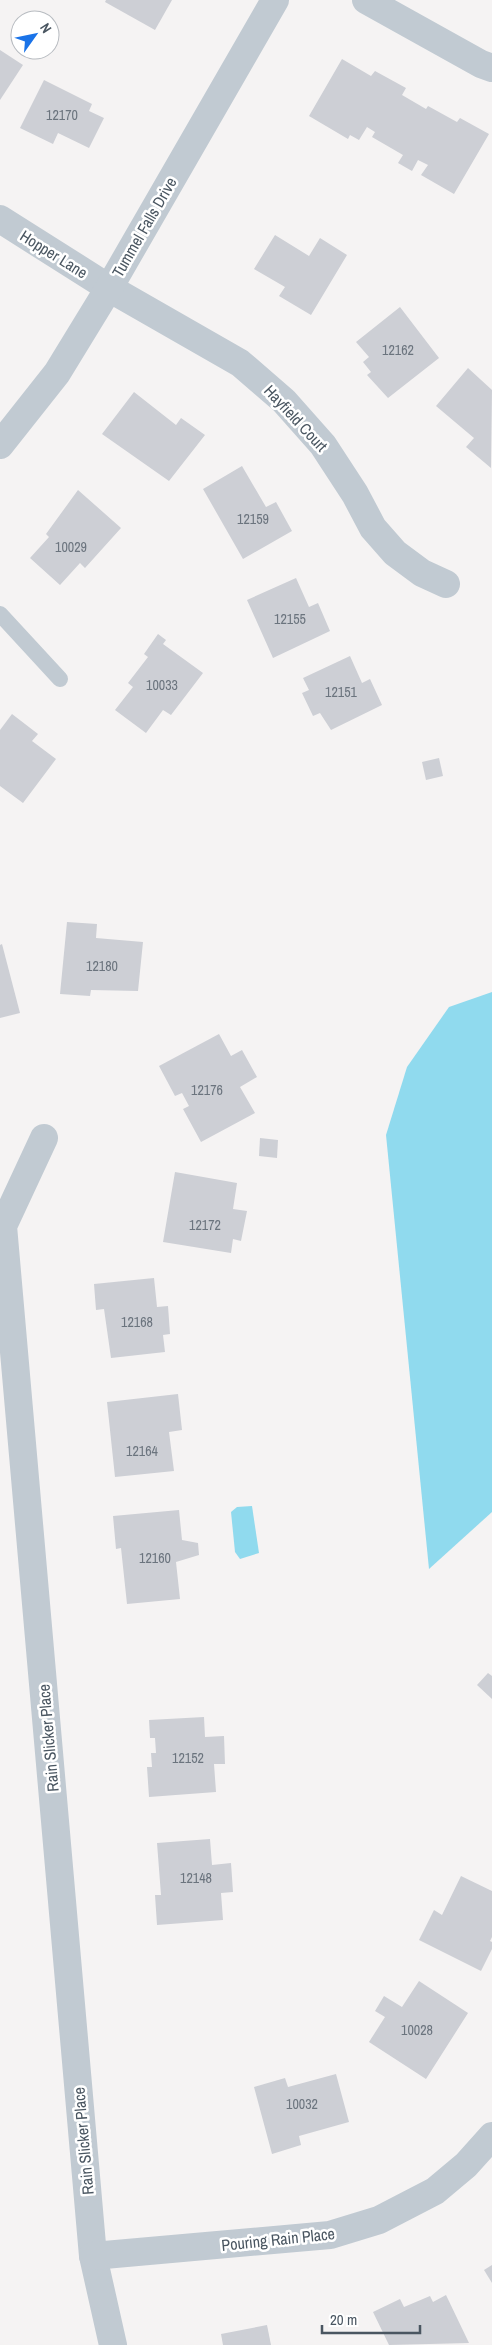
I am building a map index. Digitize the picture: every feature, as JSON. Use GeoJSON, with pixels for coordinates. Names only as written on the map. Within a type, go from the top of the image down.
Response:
{"type":"FeatureCollection","features":[{"type":"Feature","properties":{"kind":"street","name":"Tummel Falls Drive"},"geometry":{"type":"LineString","coordinates":[[0,445],[57,373],[109,288],[274,0]]}},
{"type":"Feature","properties":{"kind":"street"},"geometry":{"type":"LineString","coordinates":[[366,0],[481,64],[492,68]]}},
{"type":"Feature","properties":{"kind":"street","name":"Hopper Lane"},"geometry":{"type":"LineString","coordinates":[[0,219],[109,288]]}},
{"type":"Feature","properties":{"kind":"street","name":"Hayfield Court"},"geometry":{"type":"LineString","coordinates":[[109,288],[240,363],[284,401],[323,445],[355,494],[373,528],[395,553],[422,573],[446,584]]}},
{"type":"Feature","properties":{"kind":"street","name":"Rain Slicker Place"},"geometry":{"type":"LineString","coordinates":[[44,1138],[3,1226],[93,2256],[113,2345]]}},
{"type":"Feature","properties":{"kind":"street","name":"Pouring Rain Place"},"geometry":{"type":"LineString","coordinates":[[93,2256],[330,2235],[380,2220],[435,2191],[466,2165],[492,2136]]}},
{"type":"Feature","properties":{"kind":"lane"},"geometry":{"type":"LineString","coordinates":[[0,614],[60,679]]}},
{"type":"Feature","properties":{"kind":"water"},"geometry":{"type":"Polygon","coordinates":[[[492,992],[492,1512],[429,1569],[386,1135],[407,1067],[449,1007],[492,992]]]}},
{"type":"Feature","properties":{"kind":"water"},"geometry":{"type":"Polygon","coordinates":[[[252,1506],[259,1553],[240,1559],[235,1552],[231,1512],[237,1507],[252,1506]]]}},
{"type":"Feature","properties":{"kind":"building"},"geometry":{"type":"Polygon","coordinates":[[[106,0],[172,0],[155,30],[105,2],[106,0]]]}},
{"type":"Feature","properties":{"kind":"building"},"geometry":{"type":"Polygon","coordinates":[[[0,50],[10,57],[10,60],[15,60],[23,65],[0,100],[0,50]]]}},
{"type":"Feature","properties":{"kind":"building"},"geometry":{"type":"Polygon","coordinates":[[[342,59],[371,76],[375,71],[406,88],[402,95],[426,109],[428,106],[457,122],[460,118],[489,134],[454,194],[421,175],[428,165],[418,160],[412,171],[398,163],[403,155],[372,137],[375,132],[367,127],[359,140],[350,135],[348,139],[309,116],[342,59]]]}},
{"type":"Feature","properties":{"kind":"building"},"geometry":{"type":"Polygon","coordinates":[[[44,80],[92,104],[89,111],[104,118],[89,148],[58,133],[53,144],[20,128],[44,80]]]}},
{"type":"Feature","properties":{"kind":"building"},"geometry":{"type":"Polygon","coordinates":[[[275,235],[309,256],[320,238],[347,255],[311,315],[279,296],[285,287],[254,269],[275,235]]]}},
{"type":"Feature","properties":{"kind":"building"},"geometry":{"type":"Polygon","coordinates":[[[400,307],[439,358],[388,398],[367,375],[371,372],[363,362],[369,357],[356,342],[400,307]]]}},
{"type":"Feature","properties":{"kind":"building"},"geometry":{"type":"Polygon","coordinates":[[[468,368],[492,390],[491,468],[466,447],[474,438],[436,406],[468,368]]]}},
{"type":"Feature","properties":{"kind":"building"},"geometry":{"type":"Polygon","coordinates":[[[134,392],[176,425],[181,418],[205,435],[169,481],[102,434],[134,392]]]}},
{"type":"Feature","properties":{"kind":"building"},"geometry":{"type":"Polygon","coordinates":[[[242,466],[266,507],[276,502],[292,531],[243,559],[203,489],[242,466]]]}},
{"type":"Feature","properties":{"kind":"building"},"geometry":{"type":"Polygon","coordinates":[[[78,490],[121,528],[85,568],[80,563],[60,585],[30,558],[49,537],[46,534],[78,490]]]}},
{"type":"Feature","properties":{"kind":"building"},"geometry":{"type":"Polygon","coordinates":[[[296,578],[309,607],[318,603],[330,631],[273,658],[247,600],[296,578]]]}},
{"type":"Feature","properties":{"kind":"building"},"geometry":{"type":"Polygon","coordinates":[[[158,634],[166,640],[163,644],[203,673],[171,715],[163,710],[146,733],[115,710],[133,687],[128,683],[148,657],[144,654],[158,634]]]}},
{"type":"Feature","properties":{"kind":"building"},"geometry":{"type":"Polygon","coordinates":[[[350,656],[362,683],[370,679],[382,705],[331,730],[320,713],[313,716],[302,693],[309,690],[303,678],[350,656]]]}},
{"type":"Feature","properties":{"kind":"building"},"geometry":{"type":"Polygon","coordinates":[[[12,714],[38,734],[32,741],[56,759],[23,803],[0,786],[0,730],[12,714]]]}},
{"type":"Feature","properties":{"kind":"building"},"geometry":{"type":"Polygon","coordinates":[[[439,758],[443,776],[426,780],[422,762],[439,758]]]}},
{"type":"Feature","properties":{"kind":"building"},"geometry":{"type":"Polygon","coordinates":[[[67,922],[97,924],[96,938],[143,942],[138,991],[91,990],[90,996],[60,994],[67,922]]]}},
{"type":"Feature","properties":{"kind":"building"},"geometry":{"type":"Polygon","coordinates":[[[2,944],[20,1013],[0,1018],[0,945],[2,944]]]}},
{"type":"Feature","properties":{"kind":"building"},"geometry":{"type":"Polygon","coordinates":[[[219,1034],[231,1056],[242,1050],[257,1077],[240,1087],[255,1113],[201,1142],[183,1109],[189,1106],[182,1093],[175,1096],[159,1066],[219,1034]]]}},
{"type":"Feature","properties":{"kind":"building"},"geometry":{"type":"Polygon","coordinates":[[[260,1138],[278,1140],[277,1158],[259,1156],[260,1138]]]}},
{"type":"Feature","properties":{"kind":"building"},"geometry":{"type":"Polygon","coordinates":[[[175,1172],[237,1183],[233,1209],[247,1211],[241,1241],[233,1239],[231,1253],[163,1242],[175,1172]]]}},
{"type":"Feature","properties":{"kind":"building"},"geometry":{"type":"Polygon","coordinates":[[[154,1278],[157,1307],[168,1306],[170,1334],[163,1335],[165,1352],[111,1358],[104,1309],[96,1310],[94,1284],[154,1278]]]}},
{"type":"Feature","properties":{"kind":"building"},"geometry":{"type":"Polygon","coordinates":[[[178,1394],[182,1430],[169,1432],[174,1471],[115,1477],[107,1402],[178,1394]]]}},
{"type":"Feature","properties":{"kind":"building"},"geometry":{"type":"Polygon","coordinates":[[[179,1510],[182,1540],[198,1543],[199,1555],[176,1562],[180,1599],[127,1604],[121,1548],[116,1549],[113,1516],[179,1510]]]}},
{"type":"Feature","properties":{"kind":"building"},"geometry":{"type":"Polygon","coordinates":[[[488,1673],[492,1676],[492,1699],[477,1685],[488,1673]]]}},
{"type":"Feature","properties":{"kind":"building"},"geometry":{"type":"Polygon","coordinates":[[[204,1717],[205,1737],[224,1736],[225,1764],[214,1764],[216,1792],[149,1797],[147,1767],[152,1767],[151,1753],[156,1753],[155,1738],[150,1738],[149,1720],[204,1717]]]}},
{"type":"Feature","properties":{"kind":"building"},"geometry":{"type":"Polygon","coordinates":[[[210,1839],[212,1865],[231,1863],[233,1892],[221,1893],[223,1920],[157,1925],[155,1895],[161,1895],[157,1843],[210,1839]]]}},
{"type":"Feature","properties":{"kind":"building"},"geometry":{"type":"Polygon","coordinates":[[[461,1876],[492,1891],[492,1937],[490,1941],[492,1942],[492,1949],[481,1971],[419,1940],[434,1910],[442,1915],[461,1876]]]}},
{"type":"Feature","properties":{"kind":"building"},"geometry":{"type":"Polygon","coordinates":[[[419,1981],[468,2013],[426,2079],[369,2042],[385,2017],[375,2011],[384,1996],[402,2007],[419,1981]]]}},
{"type":"Feature","properties":{"kind":"building"},"geometry":{"type":"Polygon","coordinates":[[[336,2074],[349,2122],[299,2136],[301,2145],[272,2154],[254,2087],[285,2078],[288,2087],[336,2074]]]}},
{"type":"Feature","properties":{"kind":"building"},"geometry":{"type":"Polygon","coordinates":[[[492,2265],[492,2283],[484,2270],[492,2265]]]}},
{"type":"Feature","properties":{"kind":"building"},"geometry":{"type":"Polygon","coordinates":[[[446,2295],[469,2343],[389,2345],[373,2312],[400,2299],[404,2307],[430,2296],[433,2302],[446,2295]]]}},
{"type":"Feature","properties":{"kind":"building"},"geometry":{"type":"Polygon","coordinates":[[[267,2325],[271,2345],[223,2345],[221,2334],[267,2325]]]}}]}
